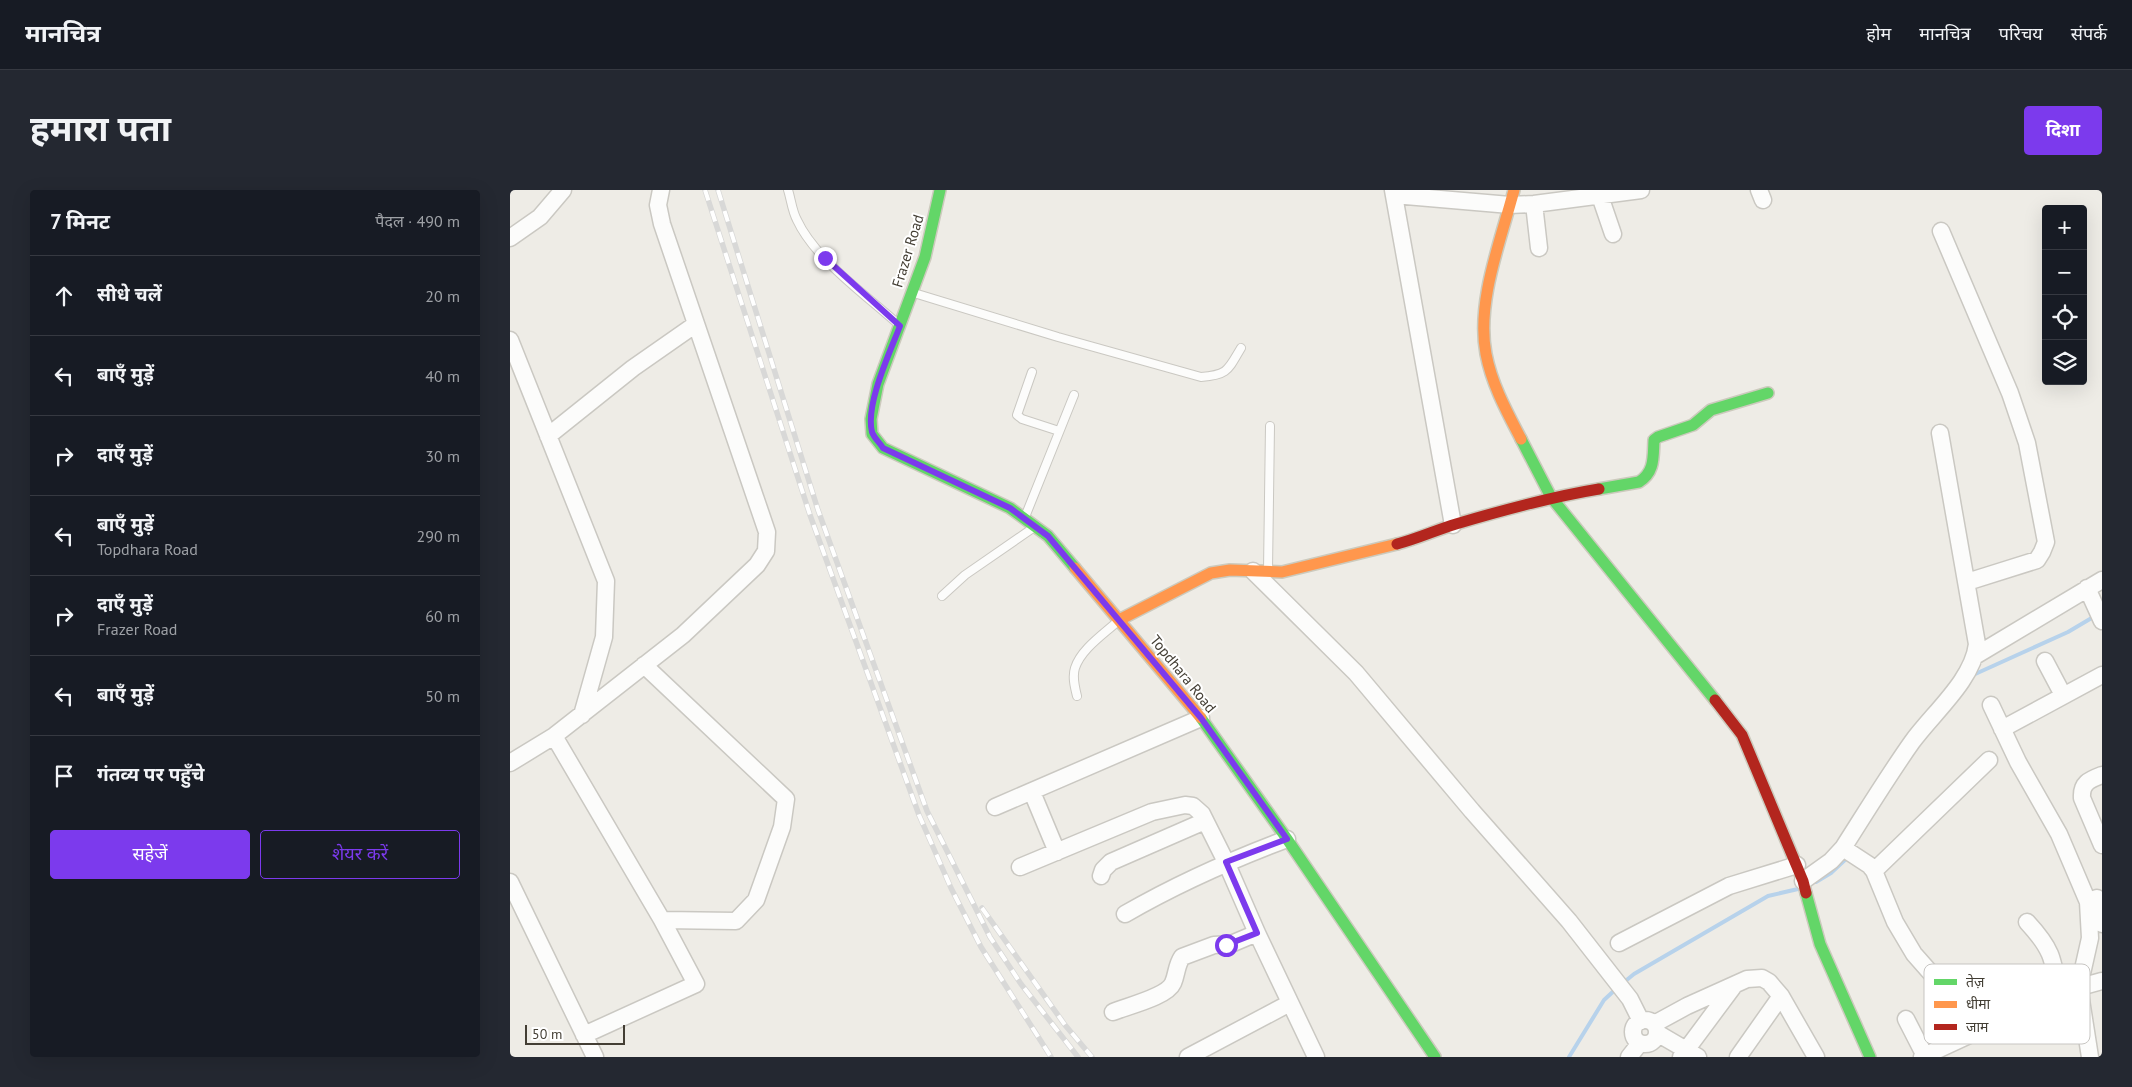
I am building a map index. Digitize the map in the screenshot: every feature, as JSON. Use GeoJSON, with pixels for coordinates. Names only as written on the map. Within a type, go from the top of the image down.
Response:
{"type":"FeatureCollection","features":[{"type":"Feature","properties":{"kind":"street"},"geometry":{"type":"LineString","coordinates":[[510,238],[540,217],[563,190]]}},
{"type":"Feature","properties":{"kind":"street"},"geometry":{"type":"LineString","coordinates":[[510,763],[554,736],[683,635],[757,566],[766,550],[767,532],[660,215],[658,205],[661,190]]}},
{"type":"Feature","properties":{"kind":"street","name":"Frazer Road"},"geometry":{"type":"LineString","coordinates":[[872,434],[871,419],[878,384],[925,257],[940,190]]}},
{"type":"Feature","properties":{"kind":"street"},"geometry":{"type":"LineString","coordinates":[[1453,526],[1393,193],[1512,198],[1534,204],[1641,190]]}},
{"type":"Feature","properties":{"kind":"street"},"geometry":{"type":"LineString","coordinates":[[1610,193],[1613,234]]}},
{"type":"Feature","properties":{"kind":"street"},"geometry":{"type":"LineString","coordinates":[[1512,198],[1491,277],[1483,318],[1486,354],[1499,397],[1551,497],[1698,677],[1742,735],[1803,881],[1820,944],[1870,1057]]}},
{"type":"Feature","properties":{"kind":"street"},"geometry":{"type":"LineString","coordinates":[[1534,204],[1539,248]]}},
{"type":"Feature","properties":{"kind":"street"},"geometry":{"type":"LineString","coordinates":[[1941,231],[2010,393],[2024,435],[2046,542],[2037,560],[1966,582]]}},
{"type":"Feature","properties":{"kind":"street"},"geometry":{"type":"LineString","coordinates":[[548,436],[633,368],[696,324]]}},
{"type":"Feature","properties":{"kind":"street"},"geometry":{"type":"LineString","coordinates":[[510,340],[606,580],[604,636],[582,715]]}},
{"type":"Feature","properties":{"kind":"street"},"geometry":{"type":"LineString","coordinates":[[1119,620],[1211,573],[1230,570],[1282,572],[1414,540],[1453,526],[1551,497],[1644,480],[1653,466],[1654,440],[1658,437],[1693,425],[1711,410],[1721,406],[1768,393]]}},
{"type":"Feature","properties":{"kind":"street"},"geometry":{"type":"LineString","coordinates":[[1803,881],[1831,861],[1844,848],[1912,742],[1957,686],[1975,656],[1976,644],[1940,433]]}},
{"type":"Feature","properties":{"kind":"street","name":"Topdhara Road"},"geometry":{"type":"LineString","coordinates":[[872,434],[883,448],[1010,508],[1048,536],[1201,718],[1287,839],[1436,1057]]}},
{"type":"Feature","properties":{"kind":"street"},"geometry":{"type":"LineString","coordinates":[[1260,572],[1356,673],[1472,811],[1569,921],[1651,1026],[1688,1054],[1735,984]]}},
{"type":"Feature","properties":{"kind":"street"},"geometry":{"type":"LineString","coordinates":[[1975,656],[2102,580]]}},
{"type":"Feature","properties":{"kind":"street"},"geometry":{"type":"LineString","coordinates":[[2087,588],[2099,615]]}},
{"type":"Feature","properties":{"kind":"street"},"geometry":{"type":"LineString","coordinates":[[2045,661],[2063,695]]}},
{"type":"Feature","properties":{"kind":"street"},"geometry":{"type":"LineString","coordinates":[[644,665],[786,799],[782,827],[756,900],[736,921],[662,920]]}},
{"type":"Feature","properties":{"kind":"street"},"geometry":{"type":"LineString","coordinates":[[2002,729],[2102,675]]}},
{"type":"Feature","properties":{"kind":"street"},"geometry":{"type":"LineString","coordinates":[[1991,705],[2018,762],[2096,898],[2102,924]]}},
{"type":"Feature","properties":{"kind":"street"},"geometry":{"type":"LineString","coordinates":[[995,807],[1201,718]]}},
{"type":"Feature","properties":{"kind":"street"},"geometry":{"type":"LineString","coordinates":[[554,736],[662,920],[696,984],[584,1035]]}},
{"type":"Feature","properties":{"kind":"street"},"geometry":{"type":"LineString","coordinates":[[1874,871],[1990,760]]}},
{"type":"Feature","properties":{"kind":"street"},"geometry":{"type":"LineString","coordinates":[[2102,775],[2088,781],[2082,786],[2081,790],[2082,798],[2102,845]]}},
{"type":"Feature","properties":{"kind":"street"},"geometry":{"type":"LineString","coordinates":[[1032,792],[1057,852]]}},
{"type":"Feature","properties":{"kind":"street"},"geometry":{"type":"LineString","coordinates":[[1020,867],[1152,812],[1185,805],[1193,806],[1202,814],[1226,862],[1257,933],[1316,1057]]}},
{"type":"Feature","properties":{"kind":"street"},"geometry":{"type":"LineString","coordinates":[[1101,876],[1103,870],[1110,862],[1205,821]]}},
{"type":"Feature","properties":{"kind":"street"},"geometry":{"type":"LineString","coordinates":[[1125,914],[1162,892],[1226,862],[1287,839]]}},
{"type":"Feature","properties":{"kind":"street"},"geometry":{"type":"LineString","coordinates":[[1844,848],[1869,865],[1874,871],[1895,922],[1914,954],[1924,965]]}},
{"type":"Feature","properties":{"kind":"street"},"geometry":{"type":"LineString","coordinates":[[1619,943],[1729,886],[1796,865]]}},
{"type":"Feature","properties":{"kind":"street"},"geometry":{"type":"LineString","coordinates":[[510,882],[595,1057]]}},
{"type":"Feature","properties":{"kind":"street"},"geometry":{"type":"LineString","coordinates":[[2079,964],[2090,938],[2096,898]]}},
{"type":"Feature","properties":{"kind":"street"},"geometry":{"type":"LineString","coordinates":[[2027,922],[2048,947],[2056,964]]}},
{"type":"Feature","properties":{"kind":"street"},"geometry":{"type":"LineString","coordinates":[[1113,1012],[1165,993],[1173,984],[1176,967],[1182,957],[1214,945],[1232,944],[1257,933]]}},
{"type":"Feature","properties":{"kind":"street"},"geometry":{"type":"LineString","coordinates":[[1651,1026],[1687,1006],[1735,984],[1747,979],[1762,978],[1769,982],[1781,996],[1816,1057]]}},
{"type":"Feature","properties":{"kind":"street"},"geometry":{"type":"LineString","coordinates":[[2090,985],[2102,981]]}},
{"type":"Feature","properties":{"kind":"street"},"geometry":{"type":"LineString","coordinates":[[1738,1057],[1781,996]]}},
{"type":"Feature","properties":{"kind":"street"},"geometry":{"type":"LineString","coordinates":[[1188,1057],[1290,1003]]}},
{"type":"Feature","properties":{"kind":"street"},"geometry":{"type":"LineString","coordinates":[[1906,1019],[1923,1056],[1950,1044]]}},
{"type":"Feature","properties":{"kind":"street"},"geometry":{"type":"LineString","coordinates":[[1629,1057],[1640,1043],[1644,1044],[1653,1041],[1651,1026]]}},
{"type":"Feature","properties":{"kind":"lane"},"geometry":{"type":"LineString","coordinates":[[788,190],[796,219],[808,238],[825,258],[900,326]]}},
{"type":"Feature","properties":{"kind":"lane"},"geometry":{"type":"LineString","coordinates":[[912,293],[1058,337],[1201,377],[1218,376],[1230,367],[1241,348]]}},
{"type":"Feature","properties":{"kind":"lane"},"geometry":{"type":"LineString","coordinates":[[1032,372],[1017,415],[1022,419],[1059,431]]}},
{"type":"Feature","properties":{"kind":"lane"},"geometry":{"type":"LineString","coordinates":[[1024,518],[1074,395]]}},
{"type":"Feature","properties":{"kind":"lane"},"geometry":{"type":"LineString","coordinates":[[1260,572],[1270,426]]}},
{"type":"Feature","properties":{"kind":"lane"},"geometry":{"type":"LineString","coordinates":[[942,596],[965,575],[1035,527]]}},
{"type":"Feature","properties":{"kind":"lane"},"geometry":{"type":"LineString","coordinates":[[1077,696],[1074,669],[1084,653],[1119,620]]}},
{"type":"Feature","properties":{"kind":"waterway"},"geometry":{"type":"LineString","coordinates":[[1973,675],[2068,632],[2095,616]]}},
{"type":"Feature","properties":{"kind":"waterway"},"geometry":{"type":"LineString","coordinates":[[1816,882],[1831,873],[1847,858]]}},
{"type":"Feature","properties":{"kind":"waterway"},"geometry":{"type":"LineString","coordinates":[[1623,983],[1634,974],[1768,896],[1798,889]]}},
{"type":"Feature","properties":{"kind":"waterway"},"geometry":{"type":"LineString","coordinates":[[1569,1057],[1604,1000],[1617,988]]}},
{"type":"Feature","properties":{"kind":"railway"},"geometry":{"type":"LineString","coordinates":[[705,190],[810,515],[919,815],[951,888],[981,947],[1051,1057]]}},
{"type":"Feature","properties":{"kind":"railway"},"geometry":{"type":"LineString","coordinates":[[718,190],[818,510],[927,811],[990,937],[1021,984],[1078,1057]]}},
{"type":"Feature","properties":{"kind":"railway"},"geometry":{"type":"LineString","coordinates":[[982,908],[1065,1025],[1092,1057]]}},
{"type":"Feature","properties":{"kind":"traffic: fast"},"geometry":{"type":"LineString","coordinates":[[940,190],[925,257],[878,384],[871,419],[872,434],[883,448],[1010,508],[1048,536],[1075,568]]}},
{"type":"Feature","properties":{"kind":"traffic: fast"},"geometry":{"type":"LineString","coordinates":[[1599,489],[1639,482],[1644,478],[1651,469],[1654,440],[1658,437],[1693,425],[1711,410],[1768,393]]}},
{"type":"Feature","properties":{"kind":"traffic: fast"},"geometry":{"type":"LineString","coordinates":[[1521,439],[1551,497],[1715,700]]}},
{"type":"Feature","properties":{"kind":"traffic: fast"},"geometry":{"type":"LineString","coordinates":[[1201,718],[1287,839],[1435,1057]]}},
{"type":"Feature","properties":{"kind":"traffic: fast"},"geometry":{"type":"LineString","coordinates":[[1806,893],[1820,944],[1870,1057]]}},
{"type":"Feature","properties":{"kind":"traffic: slow"},"geometry":{"type":"LineString","coordinates":[[1514,190],[1491,271],[1484,313],[1484,334],[1486,354],[1492,377],[1521,439]]}},
{"type":"Feature","properties":{"kind":"traffic: slow"},"geometry":{"type":"LineString","coordinates":[[1119,620],[1211,573],[1230,570],[1282,572],[1397,544]]}},
{"type":"Feature","properties":{"kind":"traffic: slow"},"geometry":{"type":"LineString","coordinates":[[1075,568],[1201,718]]}},
{"type":"Feature","properties":{"kind":"traffic: jam"},"geometry":{"type":"LineString","coordinates":[[1397,544],[1509,509],[1599,489]]}},
{"type":"Feature","properties":{"kind":"traffic: jam"},"geometry":{"type":"LineString","coordinates":[[1715,700],[1742,735],[1803,881],[1806,893]]}},
{"type":"Feature","properties":{"kind":"route"},"geometry":{"type":"LineString","coordinates":[[825,258],[900,326],[878,384],[871,419],[872,434],[883,448],[1010,508],[1048,536],[1201,718],[1287,839],[1226,862],[1257,933],[1226,945]]}}]}
